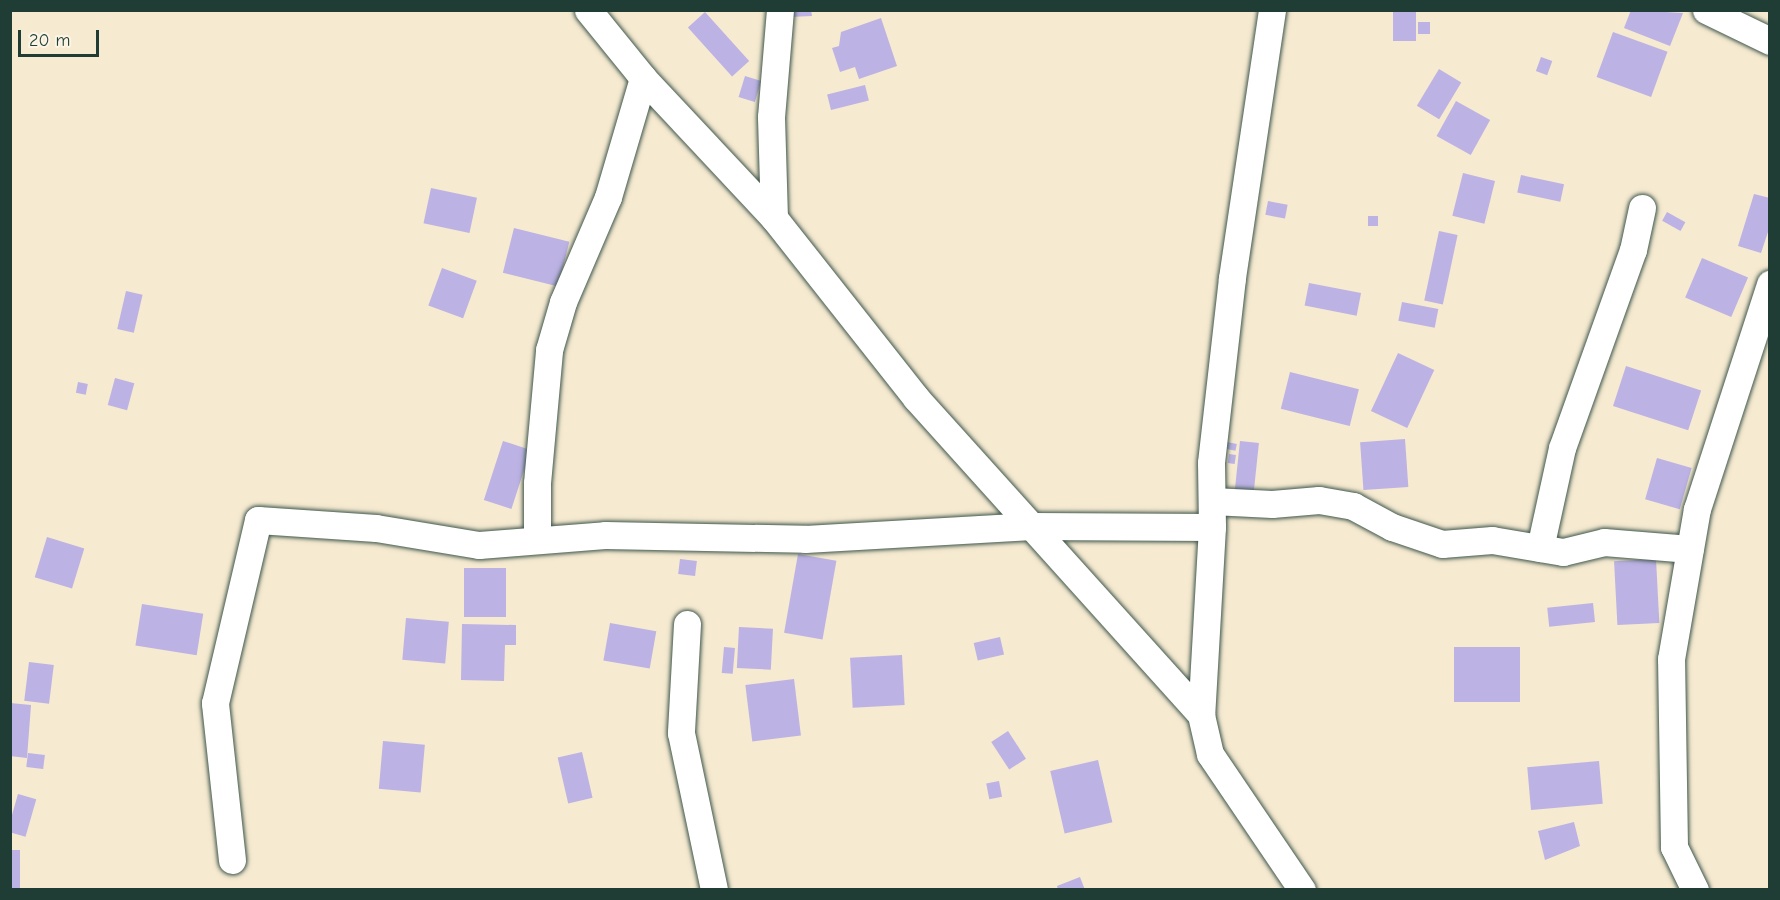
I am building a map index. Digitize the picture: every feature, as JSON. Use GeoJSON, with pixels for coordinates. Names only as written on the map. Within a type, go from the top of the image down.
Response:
{"type":"FeatureCollection","features":[{"type":"Feature","properties":{"kind":"street"},"geometry":{"type":"LineString","coordinates":[[588,10],[643,78],[774,218],[916,398],[1201,715]]}},
{"type":"Feature","properties":{"kind":"street"},"geometry":{"type":"LineString","coordinates":[[774,218],[771,117],[780,10]]}},
{"type":"Feature","properties":{"kind":"street"},"geometry":{"type":"LineString","coordinates":[[1272,10],[1232,278],[1211,463],[1212,514],[1201,715],[1210,754],[1302,890]]}},
{"type":"Feature","properties":{"kind":"street"},"geometry":{"type":"LineString","coordinates":[[1706,10],[1770,41]]}},
{"type":"Feature","properties":{"kind":"street"},"geometry":{"type":"LineString","coordinates":[[537,538],[537,483],[549,350],[563,302],[608,197],[643,78]]}},
{"type":"Feature","properties":{"kind":"street"},"geometry":{"type":"LineString","coordinates":[[1540,548],[1562,448],[1633,250],[1642,208]]}},
{"type":"Feature","properties":{"kind":"street"},"geometry":{"type":"LineString","coordinates":[[1695,890],[1674,847],[1671,659],[1697,509],[1770,284]]}},
{"type":"Feature","properties":{"kind":"street"},"geometry":{"type":"LineString","coordinates":[[232,860],[215,703],[258,520],[376,528],[479,545],[537,538],[605,535],[805,539],[1212,514],[1272,504],[1319,500],[1353,506],[1392,527],[1442,544],[1492,540],[1563,552],[1604,542],[1690,549]]}},
{"type":"Feature","properties":{"kind":"street"},"geometry":{"type":"LineString","coordinates":[[687,624],[681,733],[714,890]]}},
{"type":"Feature","properties":{"kind":"building"},"geometry":{"type":"Polygon","coordinates":[[[790,10],[811,10],[812,16],[790,17],[790,10]]]}},
{"type":"Feature","properties":{"kind":"building"},"geometry":{"type":"Polygon","coordinates":[[[1393,10],[1416,10],[1416,41],[1393,41],[1393,10]]]}},
{"type":"Feature","properties":{"kind":"building"},"geometry":{"type":"Polygon","coordinates":[[[1631,10],[1683,13],[1670,46],[1624,28],[1631,10]]]}},
{"type":"Feature","properties":{"kind":"building"},"geometry":{"type":"Polygon","coordinates":[[[705,12],[749,61],[732,76],[688,27],[705,12]]]}},
{"type":"Feature","properties":{"kind":"building"},"geometry":{"type":"Polygon","coordinates":[[[881,18],[897,66],[859,79],[855,67],[840,72],[832,48],[839,46],[841,32],[881,18]]]}},
{"type":"Feature","properties":{"kind":"building"},"geometry":{"type":"Polygon","coordinates":[[[1418,22],[1430,22],[1430,34],[1418,34],[1418,22]]]}},
{"type":"Feature","properties":{"kind":"building"},"geometry":{"type":"Polygon","coordinates":[[[1613,32],[1668,52],[1651,97],[1597,77],[1613,32]]]}},
{"type":"Feature","properties":{"kind":"building"},"geometry":{"type":"Polygon","coordinates":[[[1541,57],[1552,61],[1547,75],[1536,71],[1541,57]]]}},
{"type":"Feature","properties":{"kind":"building"},"geometry":{"type":"Polygon","coordinates":[[[1439,69],[1461,82],[1439,119],[1417,106],[1439,69]]]}},
{"type":"Feature","properties":{"kind":"building"},"geometry":{"type":"Polygon","coordinates":[[[745,76],[761,81],[755,102],[739,97],[745,76]]]}},
{"type":"Feature","properties":{"kind":"building"},"geometry":{"type":"Polygon","coordinates":[[[865,85],[869,101],[831,110],[827,94],[865,85]]]}},
{"type":"Feature","properties":{"kind":"building"},"geometry":{"type":"Polygon","coordinates":[[[1456,101],[1490,120],[1471,155],[1437,136],[1456,101]]]}},
{"type":"Feature","properties":{"kind":"building"},"geometry":{"type":"Polygon","coordinates":[[[1463,173],[1495,181],[1484,224],[1452,216],[1463,173]]]}},
{"type":"Feature","properties":{"kind":"building"},"geometry":{"type":"Polygon","coordinates":[[[1521,175],[1564,184],[1560,202],[1517,193],[1521,175]]]}},
{"type":"Feature","properties":{"kind":"building"},"geometry":{"type":"Polygon","coordinates":[[[431,188],[477,198],[469,233],[424,223],[431,188]]]}},
{"type":"Feature","properties":{"kind":"building"},"geometry":{"type":"Polygon","coordinates":[[[1754,194],[1770,198],[1770,226],[1761,253],[1738,246],[1754,194]]]}},
{"type":"Feature","properties":{"kind":"building"},"geometry":{"type":"Polygon","coordinates":[[[1268,201],[1288,205],[1285,219],[1265,215],[1268,201]]]}},
{"type":"Feature","properties":{"kind":"building"},"geometry":{"type":"Polygon","coordinates":[[[1667,212],[1685,222],[1681,231],[1662,221],[1667,212]]]}},
{"type":"Feature","properties":{"kind":"building"},"geometry":{"type":"Polygon","coordinates":[[[1368,216],[1378,216],[1378,226],[1368,226],[1368,216]]]}},
{"type":"Feature","properties":{"kind":"building"},"geometry":{"type":"Polygon","coordinates":[[[514,228],[569,242],[558,286],[503,273],[514,228]]]}},
{"type":"Feature","properties":{"kind":"building"},"geometry":{"type":"Polygon","coordinates":[[[1439,231],[1458,235],[1443,304],[1424,300],[1439,231]]]}},
{"type":"Feature","properties":{"kind":"building"},"geometry":{"type":"Polygon","coordinates":[[[1702,258],[1748,278],[1731,317],[1685,298],[1702,258]]]}},
{"type":"Feature","properties":{"kind":"building"},"geometry":{"type":"Polygon","coordinates":[[[442,268],[477,281],[463,318],[428,306],[442,268]]]}},
{"type":"Feature","properties":{"kind":"building"},"geometry":{"type":"Polygon","coordinates":[[[1309,283],[1361,293],[1357,316],[1305,306],[1309,283]]]}},
{"type":"Feature","properties":{"kind":"building"},"geometry":{"type":"Polygon","coordinates":[[[126,291],[143,295],[134,333],[117,329],[126,291]]]}},
{"type":"Feature","properties":{"kind":"building"},"geometry":{"type":"Polygon","coordinates":[[[1402,302],[1438,309],[1435,328],[1398,321],[1402,302]]]}},
{"type":"Feature","properties":{"kind":"building"},"geometry":{"type":"Polygon","coordinates":[[[1398,353],[1434,370],[1407,428],[1371,411],[1398,353]]]}},
{"type":"Feature","properties":{"kind":"building"},"geometry":{"type":"Polygon","coordinates":[[[1626,366],[1701,390],[1688,430],[1613,406],[1626,366]]]}},
{"type":"Feature","properties":{"kind":"building"},"geometry":{"type":"Polygon","coordinates":[[[1290,372],[1359,389],[1350,426],[1281,409],[1290,372]]]}},
{"type":"Feature","properties":{"kind":"building"},"geometry":{"type":"Polygon","coordinates":[[[115,378],[134,383],[127,410],[108,405],[115,378]]]}},
{"type":"Feature","properties":{"kind":"building"},"geometry":{"type":"Polygon","coordinates":[[[78,382],[88,384],[86,395],[76,393],[78,382]]]}},
{"type":"Feature","properties":{"kind":"building"},"geometry":{"type":"Polygon","coordinates":[[[1405,439],[1408,487],[1363,490],[1360,442],[1405,439]]]}},
{"type":"Feature","properties":{"kind":"building"},"geometry":{"type":"Polygon","coordinates":[[[503,441],[531,450],[511,509],[484,500],[503,441]]]}},
{"type":"Feature","properties":{"kind":"building"},"geometry":{"type":"Polygon","coordinates":[[[1240,441],[1259,443],[1253,497],[1234,495],[1240,441]]]}},
{"type":"Feature","properties":{"kind":"building"},"geometry":{"type":"Polygon","coordinates":[[[1227,442],[1237,444],[1235,451],[1226,449],[1227,442]]]}},
{"type":"Feature","properties":{"kind":"building"},"geometry":{"type":"Polygon","coordinates":[[[1229,454],[1236,455],[1235,464],[1228,463],[1229,454]]]}},
{"type":"Feature","properties":{"kind":"building"},"geometry":{"type":"Polygon","coordinates":[[[1657,458],[1692,468],[1680,509],[1645,499],[1657,458]]]}},
{"type":"Feature","properties":{"kind":"building"},"geometry":{"type":"Polygon","coordinates":[[[47,537],[84,548],[72,589],[35,577],[47,537]]]}},
{"type":"Feature","properties":{"kind":"building"},"geometry":{"type":"Polygon","coordinates":[[[798,554],[836,561],[823,640],[784,633],[798,554]]]}},
{"type":"Feature","properties":{"kind":"building"},"geometry":{"type":"Polygon","coordinates":[[[680,559],[697,561],[695,576],[678,574],[680,559]]]}},
{"type":"Feature","properties":{"kind":"building"},"geometry":{"type":"Polygon","coordinates":[[[1656,559],[1659,623],[1617,625],[1614,561],[1656,559]]]}},
{"type":"Feature","properties":{"kind":"building"},"geometry":{"type":"Polygon","coordinates":[[[464,568],[506,568],[506,617],[464,617],[464,568]]]}},
{"type":"Feature","properties":{"kind":"building"},"geometry":{"type":"Polygon","coordinates":[[[1593,603],[1595,622],[1549,627],[1547,608],[1593,603]]]}},
{"type":"Feature","properties":{"kind":"building"},"geometry":{"type":"Polygon","coordinates":[[[142,604],[203,614],[197,655],[135,645],[142,604]]]}},
{"type":"Feature","properties":{"kind":"building"},"geometry":{"type":"Polygon","coordinates":[[[406,618],[449,622],[445,664],[402,660],[406,618]]]}},
{"type":"Feature","properties":{"kind":"building"},"geometry":{"type":"Polygon","coordinates":[[[610,623],[656,631],[650,669],[603,660],[610,623]]]}},
{"type":"Feature","properties":{"kind":"building"},"geometry":{"type":"Polygon","coordinates":[[[462,624],[516,625],[516,645],[505,645],[504,681],[461,680],[462,624]]]}},
{"type":"Feature","properties":{"kind":"building"},"geometry":{"type":"Polygon","coordinates":[[[739,627],[773,629],[771,670],[737,668],[739,627]]]}},
{"type":"Feature","properties":{"kind":"building"},"geometry":{"type":"Polygon","coordinates":[[[1000,637],[1004,655],[978,661],[974,643],[1000,637]]]}},
{"type":"Feature","properties":{"kind":"building"},"geometry":{"type":"Polygon","coordinates":[[[724,647],[735,648],[733,674],[722,673],[724,647]]]}},
{"type":"Feature","properties":{"kind":"building"},"geometry":{"type":"Polygon","coordinates":[[[1454,647],[1520,647],[1520,702],[1454,702],[1454,647]]]}},
{"type":"Feature","properties":{"kind":"building"},"geometry":{"type":"Polygon","coordinates":[[[902,655],[905,705],[853,708],[850,658],[902,655]]]}},
{"type":"Feature","properties":{"kind":"building"},"geometry":{"type":"Polygon","coordinates":[[[29,662],[54,665],[49,704],[24,701],[29,662]]]}},
{"type":"Feature","properties":{"kind":"building"},"geometry":{"type":"Polygon","coordinates":[[[794,679],[801,736],[752,742],[745,685],[794,679]]]}},
{"type":"Feature","properties":{"kind":"building"},"geometry":{"type":"Polygon","coordinates":[[[10,703],[31,705],[27,758],[10,756],[10,703]]]}},
{"type":"Feature","properties":{"kind":"building"},"geometry":{"type":"Polygon","coordinates":[[[1008,731],[1026,759],[1009,770],[991,742],[1008,731]]]}},
{"type":"Feature","properties":{"kind":"building"},"geometry":{"type":"Polygon","coordinates":[[[383,741],[425,745],[421,792],[379,789],[383,741]]]}},
{"type":"Feature","properties":{"kind":"building"},"geometry":{"type":"Polygon","coordinates":[[[582,752],[593,798],[568,803],[558,758],[582,752]]]}},
{"type":"Feature","properties":{"kind":"building"},"geometry":{"type":"Polygon","coordinates":[[[28,753],[45,755],[43,769],[26,767],[28,753]]]}},
{"type":"Feature","properties":{"kind":"building"},"geometry":{"type":"Polygon","coordinates":[[[1098,760],[1112,822],[1065,833],[1050,771],[1098,760]]]}},
{"type":"Feature","properties":{"kind":"building"},"geometry":{"type":"Polygon","coordinates":[[[1599,761],[1603,804],[1531,810],[1527,767],[1599,761]]]}},
{"type":"Feature","properties":{"kind":"building"},"geometry":{"type":"Polygon","coordinates":[[[999,781],[1002,797],[989,799],[986,783],[999,781]]]}},
{"type":"Feature","properties":{"kind":"building"},"geometry":{"type":"Polygon","coordinates":[[[18,794],[36,799],[26,837],[10,832],[10,822],[18,794]]]}},
{"type":"Feature","properties":{"kind":"building"},"geometry":{"type":"Polygon","coordinates":[[[1574,822],[1580,846],[1545,860],[1538,831],[1574,822]]]}},
{"type":"Feature","properties":{"kind":"building"},"geometry":{"type":"Polygon","coordinates":[[[10,850],[20,850],[20,890],[10,890],[10,850]]]}},
{"type":"Feature","properties":{"kind":"building"},"geometry":{"type":"Polygon","coordinates":[[[1080,877],[1085,890],[1058,890],[1057,886],[1080,877]]]}}]}
